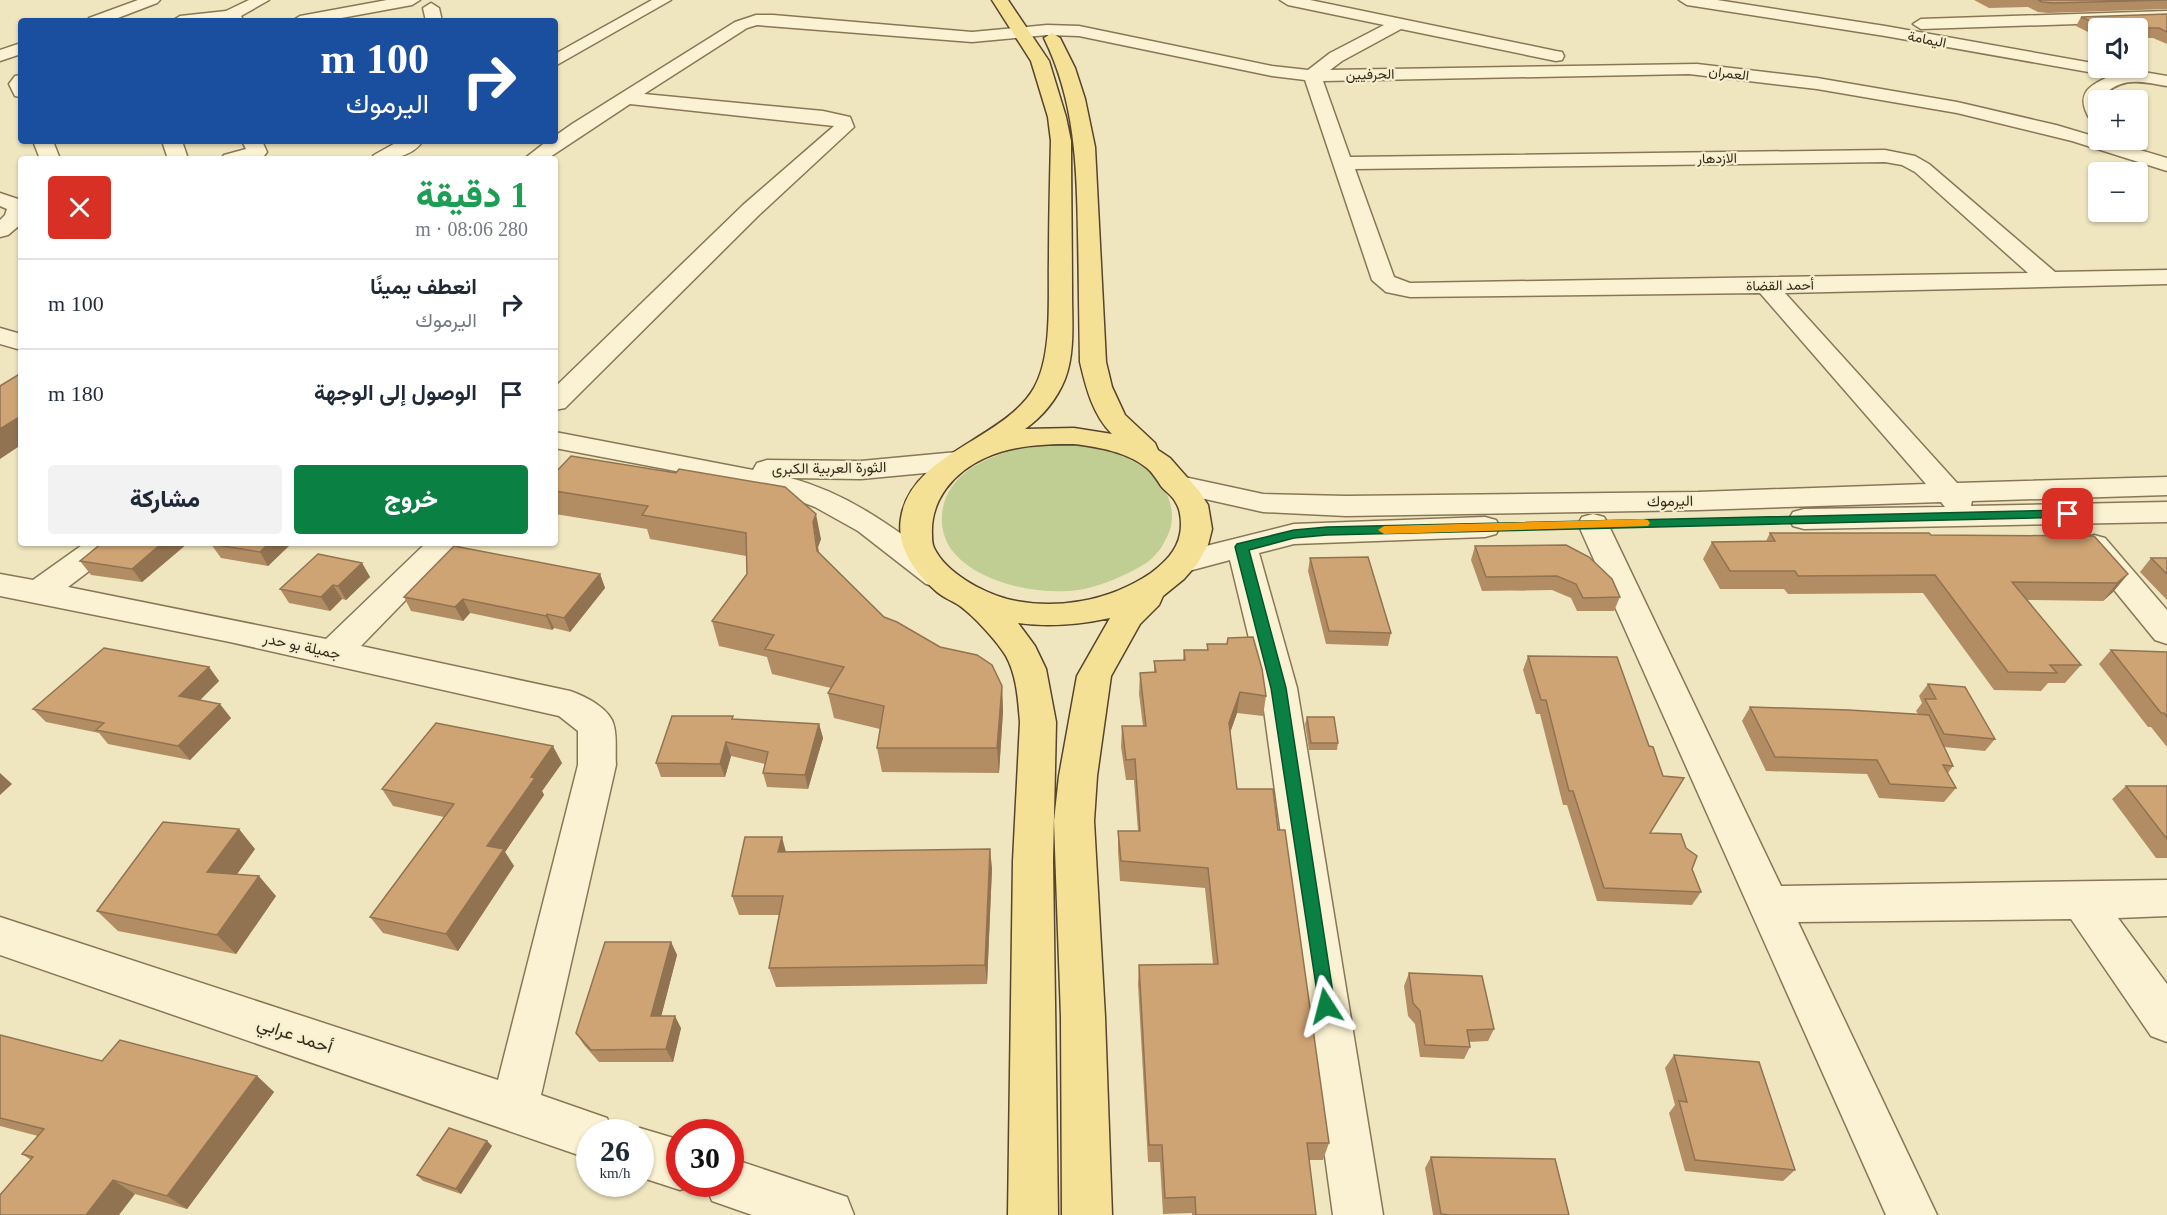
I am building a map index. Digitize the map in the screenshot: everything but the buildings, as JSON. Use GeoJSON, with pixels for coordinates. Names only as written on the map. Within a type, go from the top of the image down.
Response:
{"type":"FeatureCollection","features":[{"type":"Feature","properties":{"kind":"main road"},"geometry":{"type":"LineString","coordinates":[[1000,0],[1032,45],[1045,73],[1061,141],[1056,366],[1051,381],[1040,400],[1024,416],[967,456],[927,491],[914,517],[917,548],[937,576],[971,599],[1006,630],[1020,648],[1028,667],[1036,700],[1038,722],[1033,861],[1033,1215]]}},
{"type":"Feature","properties":{"kind":"main road"},"geometry":{"type":"LineString","coordinates":[[1031,8],[1047,30],[1076,94],[1084,136],[1087,164],[1093,362],[1099,387],[1113,419],[1193,502],[1196,532],[1185,561],[1127,618],[1094,676],[1078,776],[1074,822],[1083,1017],[1087,1215]]}},
{"type":"Feature","properties":{"kind":"main road"},"geometry":{"type":"LineString","coordinates":[[967,456],[1021,438],[1070,435],[1117,443],[1166,472]]}},
{"type":"Feature","properties":{"kind":"main road"},"geometry":{"type":"LineString","coordinates":[[971,599],[1016,613],[1066,616],[1114,607],[1155,588]]}},
{"type":"Feature","properties":{"kind":"street"},"geometry":{"type":"LineString","coordinates":[[103,18],[152,0]]}},
{"type":"Feature","properties":{"kind":"street"},"geometry":{"type":"LineString","coordinates":[[232,18],[261,0]]}},
{"type":"Feature","properties":{"kind":"street"},"geometry":{"type":"LineString","coordinates":[[558,59],[663,0]]}},
{"type":"Feature","properties":{"kind":"street","name":"العمران"},"geometry":{"type":"LineString","coordinates":[[1288,0],[1397,25],[1571,58],[1697,69],[1852,89],[1964,107],[2137,153],[2167,165]]}},
{"type":"Feature","properties":{"kind":"street","name":"اليمامة"},"geometry":{"type":"LineString","coordinates":[[1687,0],[1885,31],[2088,69]]}},
{"type":"Feature","properties":{"kind":"street"},"geometry":{"type":"LineString","coordinates":[[315,18],[402,1]]}},
{"type":"Feature","properties":{"kind":"street"},"geometry":{"type":"LineString","coordinates":[[1885,31],[1908,24],[2167,16]]}},
{"type":"Feature","properties":{"kind":"street","name":"الحرفيين"},"geometry":{"type":"LineString","coordinates":[[558,143],[741,25],[756,20],[972,37],[1047,30],[1091,33],[1272,71],[1312,76],[1697,69]]}},
{"type":"Feature","properties":{"kind":"street"},"geometry":{"type":"LineString","coordinates":[[1342,164],[1312,76],[1336,57],[1397,25]]}},
{"type":"Feature","properties":{"kind":"street"},"geometry":{"type":"LineString","coordinates":[[0,56],[18,49]]}},
{"type":"Feature","properties":{"kind":"street"},"geometry":{"type":"LineString","coordinates":[[1516,49],[1521,63],[1517,71]]}},
{"type":"Feature","properties":{"kind":"street"},"geometry":{"type":"LineString","coordinates":[[2100,90],[2107,84],[2123,78]]}},
{"type":"Feature","properties":{"kind":"street","name":"اليمامة"},"geometry":{"type":"LineString","coordinates":[[2144,78],[2167,81]]}},
{"type":"Feature","properties":{"kind":"street"},"geometry":{"type":"LineString","coordinates":[[558,399],[751,210],[844,127],[843,121],[823,117],[627,98]]}},
{"type":"Feature","properties":{"kind":"street"},"geometry":{"type":"LineString","coordinates":[[242,156],[256,152],[253,144]]}},
{"type":"Feature","properties":{"kind":"street"},"geometry":{"type":"LineString","coordinates":[[386,156],[408,144]]}},
{"type":"Feature","properties":{"kind":"street","name":"الحرفيين"},"geometry":{"type":"LineString","coordinates":[[539,156],[557,144]]}},
{"type":"Feature","properties":{"kind":"street"},"geometry":{"type":"LineString","coordinates":[[2134,150],[2137,153]]}},
{"type":"Feature","properties":{"kind":"street","name":"الازدهار"},"geometry":{"type":"LineString","coordinates":[[1342,164],[1886,156],[1908,160],[1922,168],[2048,279]]}},
{"type":"Feature","properties":{"kind":"street","name":"أحمد القضاة"},"geometry":{"type":"LineString","coordinates":[[1342,164],[1384,280],[1394,287],[1410,290],[1766,286],[2167,277]]}},
{"type":"Feature","properties":{"kind":"street"},"geometry":{"type":"LineString","coordinates":[[0,230],[14,220],[18,212],[13,203]]}},
{"type":"Feature","properties":{"kind":"street"},"geometry":{"type":"LineString","coordinates":[[1766,286],[1947,492],[1971,515]]}},
{"type":"Feature","properties":{"kind":"street"},"geometry":{"type":"LineString","coordinates":[[0,336],[18,341]]}},
{"type":"Feature","properties":{"kind":"street"},"geometry":{"type":"LineString","coordinates":[[0,351],[18,352]]}},
{"type":"Feature","properties":{"kind":"street","name":"الثورة العربية الكبرى"},"geometry":{"type":"LineString","coordinates":[[558,441],[702,467],[789,487],[826,500],[869,524],[937,576]]}},
{"type":"Feature","properties":{"kind":"street","name":"الثورة العربية الكبرى"},"geometry":{"type":"LineString","coordinates":[[702,467],[861,470],[967,456]]}},
{"type":"Feature","properties":{"kind":"street","name":"اليرموك"},"geometry":{"type":"LineString","coordinates":[[1166,472],[1263,502],[1346,506],[1698,501],[2167,486]]}},
{"type":"Feature","properties":{"kind":"street","name":"اليرموك"},"geometry":{"type":"LineString","coordinates":[[1185,561],[1294,534],[1327,531],[2167,512]]}},
{"type":"Feature","properties":{"kind":"street"},"geometry":{"type":"LineString","coordinates":[[2068,514],[2167,632]]}},
{"type":"Feature","properties":{"kind":"street"},"geometry":{"type":"LineString","coordinates":[[1593,524],[1912,1215]]}},
{"type":"Feature","properties":{"kind":"street"},"geometry":{"type":"LineString","coordinates":[[38,592],[102,546]]}},
{"type":"Feature","properties":{"kind":"street"},"geometry":{"type":"LineString","coordinates":[[333,653],[442,546]]}},
{"type":"Feature","properties":{"kind":"street"},"geometry":{"type":"LineString","coordinates":[[1242,547],[1278,688],[1358,1215]]}},
{"type":"Feature","properties":{"kind":"street","name":"جميلة بو حدر"},"geometry":{"type":"LineString","coordinates":[[0,585],[333,653],[570,705],[596,725],[597,765],[514,1109]]}},
{"type":"Feature","properties":{"kind":"street"},"geometry":{"type":"LineString","coordinates":[[1768,904],[2167,898]]}},
{"type":"Feature","properties":{"kind":"street"},"geometry":{"type":"LineString","coordinates":[[2082,901],[2167,1021]]}},
{"type":"Feature","properties":{"kind":"street","name":"أحمد عرابي"},"geometry":{"type":"LineString","coordinates":[[0,936],[576,1130]]}},
{"type":"Feature","properties":{"kind":"street"},"geometry":{"type":"LineString","coordinates":[[744,1188],[829,1215]]}},
{"type":"Feature","properties":{"kind":"green space"},"geometry":{"type":"Polygon","coordinates":[[[1045,443],[1077,444],[1114,452],[1130,459],[1157,480],[1166,493],[1171,509],[1171,526],[1164,543],[1153,558],[1115,579],[1092,587],[1068,591],[1031,589],[1012,585],[977,571],[962,561],[951,549],[942,524],[946,498],[954,484],[966,472],[995,456],[1045,443]]]}},
{"type":"Feature","properties":{"kind":"slow traffic"},"geometry":{"type":"LineString","coordinates":[[1384,530],[1643,523]]}},
{"type":"Feature","properties":{"kind":"route"},"geometry":{"type":"LineString","coordinates":[[1326,1006],[1278,688],[1242,547],[1262,540],[1327,531],[2068,514]]}}]}
